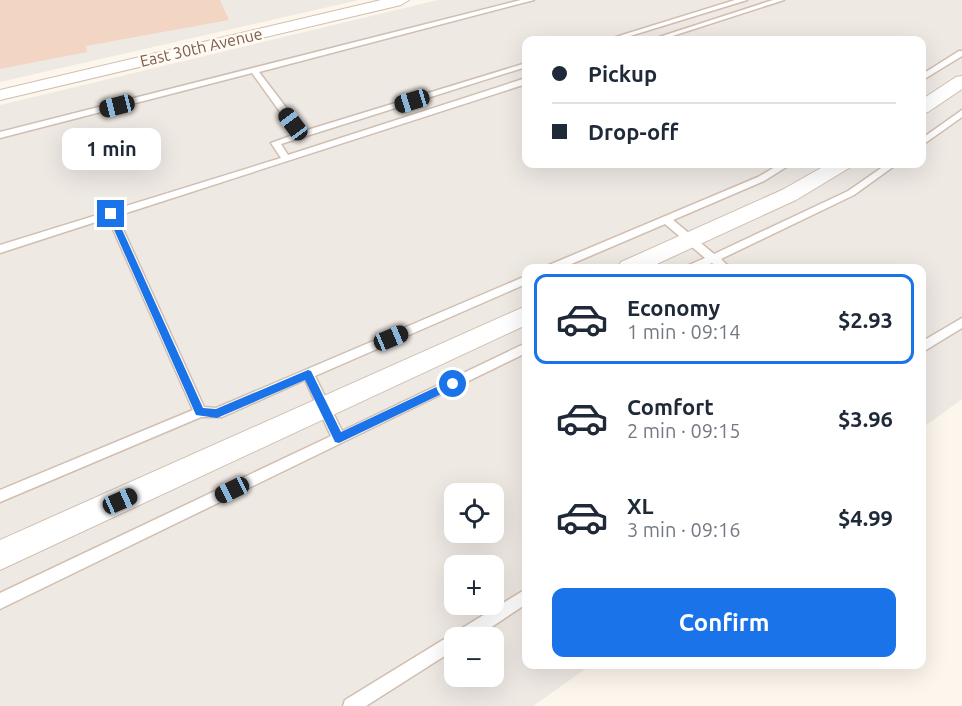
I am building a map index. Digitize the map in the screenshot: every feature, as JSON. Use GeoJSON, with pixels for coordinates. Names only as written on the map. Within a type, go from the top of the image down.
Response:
{"type":"FeatureCollection","features":[{"type":"Feature","properties":{"kind":"street","name":"East 30th Avenue"},"geometry":{"type":"LineString","coordinates":[[0,95],[401,0]]}},
{"type":"Feature","properties":{"kind":"street"},"geometry":{"type":"LineString","coordinates":[[926,105],[962,81]]}},
{"type":"Feature","properties":{"kind":"street"},"geometry":{"type":"LineString","coordinates":[[638,264],[789,195],[835,168]]}},
{"type":"Feature","properties":{"kind":"street"},"geometry":{"type":"LineString","coordinates":[[0,555],[522,317]]}},
{"type":"Feature","properties":{"kind":"lane"},"geometry":{"type":"LineString","coordinates":[[0,135],[530,0]]}},
{"type":"Feature","properties":{"kind":"lane"},"geometry":{"type":"LineString","coordinates":[[623,36],[743,0]]}},
{"type":"Feature","properties":{"kind":"lane"},"geometry":{"type":"LineString","coordinates":[[667,36],[780,0]]}},
{"type":"Feature","properties":{"kind":"lane"},"geometry":{"type":"LineString","coordinates":[[926,76],[962,54]]}},
{"type":"Feature","properties":{"kind":"lane"},"geometry":{"type":"LineString","coordinates":[[286,159],[276,143],[522,66]]}},
{"type":"Feature","properties":{"kind":"lane"},"geometry":{"type":"LineString","coordinates":[[254,71],[302,135]]}},
{"type":"Feature","properties":{"kind":"lane"},"geometry":{"type":"LineString","coordinates":[[0,249],[522,82]]}},
{"type":"Feature","properties":{"kind":"lane"},"geometry":{"type":"LineString","coordinates":[[926,139],[962,113]]}},
{"type":"Feature","properties":{"kind":"lane"},"geometry":{"type":"LineString","coordinates":[[562,264],[761,179],[779,168]]}},
{"type":"Feature","properties":{"kind":"lane"},"geometry":{"type":"LineString","coordinates":[[702,264],[851,193],[886,168]]}},
{"type":"Feature","properties":{"kind":"lane"},"geometry":{"type":"LineString","coordinates":[[111,214],[200,412]]}},
{"type":"Feature","properties":{"kind":"lane"},"geometry":{"type":"LineString","coordinates":[[666,220],[720,264]]}},
{"type":"Feature","properties":{"kind":"lane"},"geometry":{"type":"LineString","coordinates":[[0,495],[200,412],[217,413],[522,282]]}},
{"type":"Feature","properties":{"kind":"lane"},"geometry":{"type":"LineString","coordinates":[[926,345],[962,322]]}},
{"type":"Feature","properties":{"kind":"lane"},"geometry":{"type":"LineString","coordinates":[[0,601],[522,350]]}},
{"type":"Feature","properties":{"kind":"lane"},"geometry":{"type":"LineString","coordinates":[[308,374],[339,438]]}},
{"type":"Feature","properties":{"kind":"lane"},"geometry":{"type":"LineString","coordinates":[[477,627],[522,599]]}},
{"type":"Feature","properties":{"kind":"lane"},"geometry":{"type":"LineString","coordinates":[[351,706],[444,647]]}},
{"type":"Feature","properties":{"kind":"shaded area"},"geometry":{"type":"Polygon","coordinates":[[[0,0],[359,0],[0,82],[0,0]]]}},
{"type":"Feature","properties":{"kind":"shaded area"},"geometry":{"type":"Polygon","coordinates":[[[438,0],[962,0],[962,399],[926,425],[926,264],[522,264],[522,669],[585,669],[533,706],[0,706],[0,105],[438,0]]]}},
{"type":"Feature","properties":{"kind":"building"},"geometry":{"type":"Polygon","coordinates":[[[0,0],[220,0],[229,20],[86,46],[87,52],[0,69],[0,0]]]}},
{"type":"Feature","properties":{"kind":"route"},"geometry":{"type":"LineString","coordinates":[[111,214],[200,412],[217,413],[308,374],[339,438],[453,384]]}}]}
